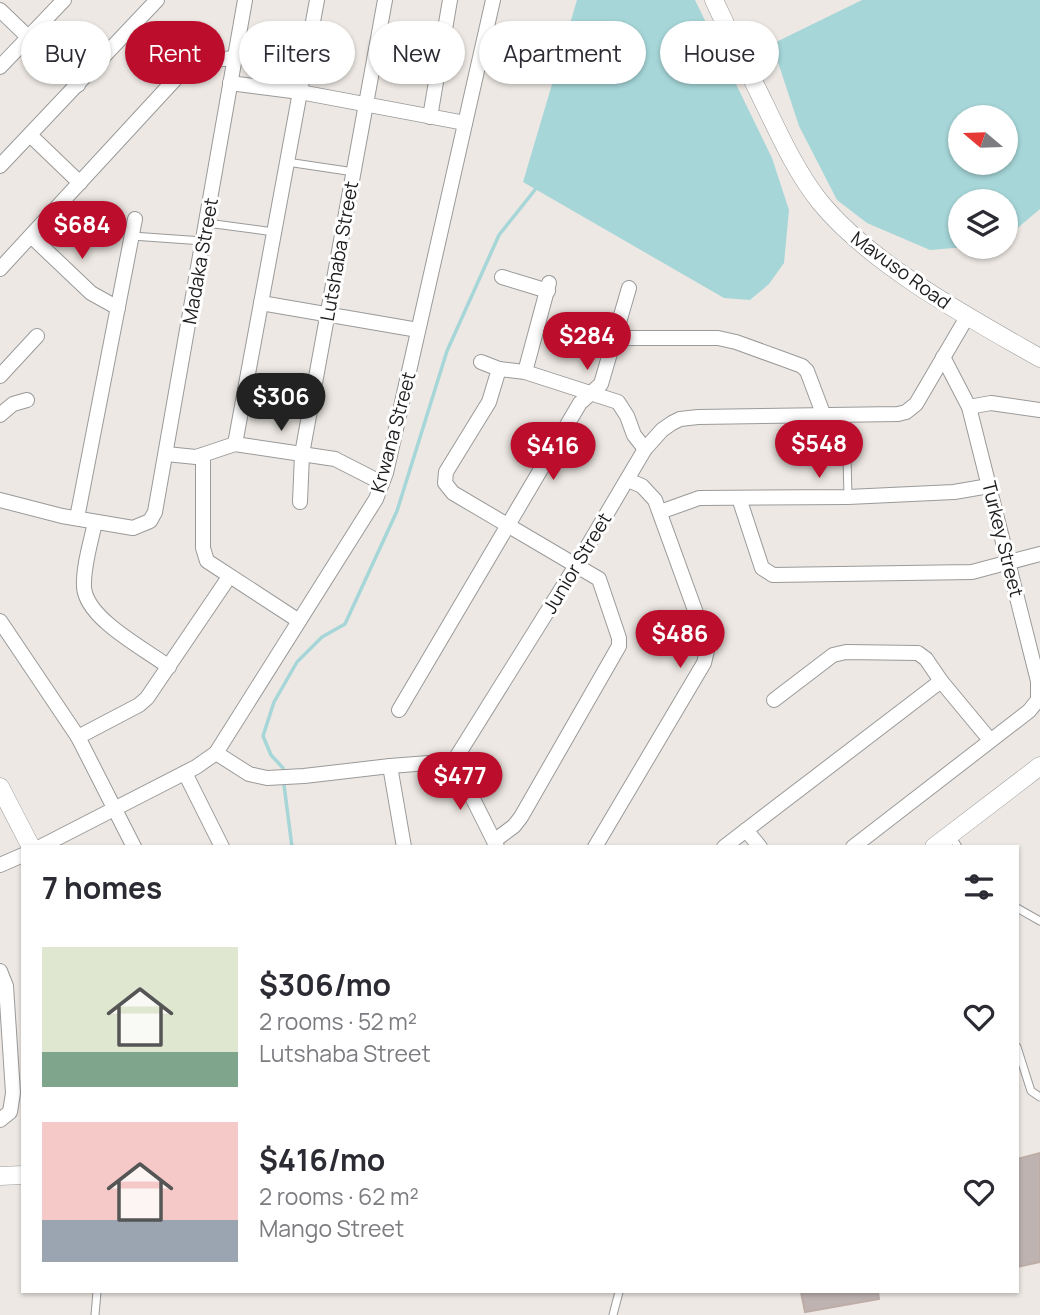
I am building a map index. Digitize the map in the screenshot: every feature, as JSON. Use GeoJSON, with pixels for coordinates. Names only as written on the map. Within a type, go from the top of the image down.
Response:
{"type":"FeatureCollection","features":[{"type":"Feature","properties":{"kind":"street"},"geometry":{"type":"LineString","coordinates":[[44,21],[64,0]]}},
{"type":"Feature","properties":{"kind":"street"},"geometry":{"type":"LineString","coordinates":[[0,166],[157,0]]}},
{"type":"Feature","properties":{"kind":"street","name":"Madaka Street"},"geometry":{"type":"LineString","coordinates":[[95,522],[133,528],[150,521],[155,512],[245,0]]}},
{"type":"Feature","properties":{"kind":"street"},"geometry":{"type":"LineString","coordinates":[[235,444],[317,0]]}},
{"type":"Feature","properties":{"kind":"street","name":"Lutshaba Street"},"geometry":{"type":"LineString","coordinates":[[300,502],[302,454],[385,0]]}},
{"type":"Feature","properties":{"kind":"street"},"geometry":{"type":"LineString","coordinates":[[430,117],[450,0]]}},
{"type":"Feature","properties":{"kind":"street","name":"Krwana Street"},"geometry":{"type":"LineString","coordinates":[[44,845],[185,773],[216,753],[376,499],[382,484],[493,0]]}},
{"type":"Feature","properties":{"kind":"street","name":"Mavuso Road"},"geometry":{"type":"LineString","coordinates":[[714,1],[793,161],[819,201],[848,233],[881,259],[967,317],[1040,358]]}},
{"type":"Feature","properties":{"kind":"street"},"geometry":{"type":"LineString","coordinates":[[0,10],[21,30]]}},
{"type":"Feature","properties":{"kind":"street"},"geometry":{"type":"LineString","coordinates":[[0,67],[21,44]]}},
{"type":"Feature","properties":{"kind":"street"},"geometry":{"type":"LineString","coordinates":[[0,269],[178,75],[202,61],[234,58]]}},
{"type":"Feature","properties":{"kind":"street"},"geometry":{"type":"LineString","coordinates":[[230,83],[300,92],[465,123]]}},
{"type":"Feature","properties":{"kind":"street"},"geometry":{"type":"LineString","coordinates":[[30,135],[79,183]]}},
{"type":"Feature","properties":{"kind":"street"},"geometry":{"type":"LineString","coordinates":[[77,518],[135,219]]}},
{"type":"Feature","properties":{"kind":"street"},"geometry":{"type":"LineString","coordinates":[[31,236],[91,293],[118,308]]}},
{"type":"Feature","properties":{"kind":"street"},"geometry":{"type":"LineString","coordinates":[[502,276],[548,287],[525,372]]}},
{"type":"Feature","properties":{"kind":"street"},"geometry":{"type":"LineString","coordinates":[[399,710],[580,403],[601,384],[629,288]]}},
{"type":"Feature","properties":{"kind":"street"},"geometry":{"type":"LineString","coordinates":[[261,303],[418,330]]}},
{"type":"Feature","properties":{"kind":"street","name":"Junior Street"},"geometry":{"type":"LineString","coordinates":[[454,761],[645,449],[662,430],[680,419],[846,416],[906,412],[916,404],[967,317]]}},
{"type":"Feature","properties":{"kind":"street"},"geometry":{"type":"LineString","coordinates":[[0,376],[37,336]]}},
{"type":"Feature","properties":{"kind":"street"},"geometry":{"type":"LineString","coordinates":[[615,338],[718,338],[802,366],[807,371],[824,416]]}},
{"type":"Feature","properties":{"kind":"street","name":"Turkey Street"},"geometry":{"type":"LineString","coordinates":[[855,845],[1029,711],[1038,700],[1039,685],[969,407],[943,357]]}},
{"type":"Feature","properties":{"kind":"street"},"geometry":{"type":"LineString","coordinates":[[481,362],[499,369],[525,372],[618,401],[634,435],[645,449]]}},
{"type":"Feature","properties":{"kind":"street"},"geometry":{"type":"LineString","coordinates":[[216,753],[249,774],[267,778],[454,761],[495,844],[521,817],[620,646],[601,583],[594,575],[447,488],[446,472],[489,402],[499,369]]}},
{"type":"Feature","properties":{"kind":"street"},"geometry":{"type":"LineString","coordinates":[[0,415],[13,404],[27,400]]}},
{"type":"Feature","properties":{"kind":"street"},"geometry":{"type":"LineString","coordinates":[[969,407],[991,403],[1040,410]]}},
{"type":"Feature","properties":{"kind":"street"},"geometry":{"type":"LineString","coordinates":[[166,454],[203,455],[235,444],[347,464],[382,484]]}},
{"type":"Feature","properties":{"kind":"street"},"geometry":{"type":"LineString","coordinates":[[203,455],[204,555],[207,561],[299,621]]}},
{"type":"Feature","properties":{"kind":"street"},"geometry":{"type":"LineString","coordinates":[[596,845],[704,663],[708,646],[651,493],[628,480]]}},
{"type":"Feature","properties":{"kind":"street"},"geometry":{"type":"LineString","coordinates":[[660,512],[699,498],[848,497],[954,492],[989,486]]}},
{"type":"Feature","properties":{"kind":"street"},"geometry":{"type":"LineString","coordinates":[[739,498],[762,568],[773,575],[967,572],[1040,554]]}},
{"type":"Feature","properties":{"kind":"street"},"geometry":{"type":"LineString","coordinates":[[0,500],[95,522],[84,580],[86,597],[98,615],[169,667]]}},
{"type":"Feature","properties":{"kind":"street"},"geometry":{"type":"LineString","coordinates":[[78,737],[139,705],[152,692],[229,577]]}},
{"type":"Feature","properties":{"kind":"street"},"geometry":{"type":"LineString","coordinates":[[0,621],[78,737],[133,845]]}},
{"type":"Feature","properties":{"kind":"street"},"geometry":{"type":"LineString","coordinates":[[774,700],[827,659],[840,653],[918,653],[926,659],[990,740]]}},
{"type":"Feature","properties":{"kind":"street"},"geometry":{"type":"LineString","coordinates":[[727,845],[941,681]]}},
{"type":"Feature","properties":{"kind":"street"},"geometry":{"type":"LineString","coordinates":[[390,766],[404,845]]}},
{"type":"Feature","properties":{"kind":"street"},"geometry":{"type":"LineString","coordinates":[[954,841],[1040,766]]}},
{"type":"Feature","properties":{"kind":"street"},"geometry":{"type":"LineString","coordinates":[[185,773],[221,845]]}},
{"type":"Feature","properties":{"kind":"street"},"geometry":{"type":"LineString","coordinates":[[0,787],[30,845]]}},
{"type":"Feature","properties":{"kind":"street"},"geometry":{"type":"LineString","coordinates":[[746,830],[758,845]]}},
{"type":"Feature","properties":{"kind":"street"},"geometry":{"type":"LineString","coordinates":[[0,865],[21,856]]}},
{"type":"Feature","properties":{"kind":"street"},"geometry":{"type":"LineString","coordinates":[[0,971],[6,986],[5,1043],[13,1100],[10,1112],[0,1120]]}},
{"type":"Feature","properties":{"kind":"street"},"geometry":{"type":"LineString","coordinates":[[0,1176],[21,1175]]}},
{"type":"Feature","properties":{"kind":"lane"},"geometry":{"type":"LineString","coordinates":[[287,162],[354,172]]}},
{"type":"Feature","properties":{"kind":"lane"},"geometry":{"type":"LineString","coordinates":[[206,223],[274,232]]}},
{"type":"Feature","properties":{"kind":"lane"},"geometry":{"type":"LineString","coordinates":[[132,236],[204,241]]}},
{"type":"Feature","properties":{"kind":"lane"},"geometry":{"type":"LineString","coordinates":[[846,416],[848,497]]}},
{"type":"Feature","properties":{"kind":"lane"},"geometry":{"type":"LineString","coordinates":[[1019,909],[1040,921]]}},
{"type":"Feature","properties":{"kind":"lane"},"geometry":{"type":"LineString","coordinates":[[1019,1053],[1031,1091],[1040,1097]]}},
{"type":"Feature","properties":{"kind":"lane"},"geometry":{"type":"LineString","coordinates":[[95,1315],[97,1293]]}},
{"type":"Feature","properties":{"kind":"lane"},"geometry":{"type":"LineString","coordinates":[[613,1315],[619,1293]]}},
{"type":"Feature","properties":{"kind":"water"},"geometry":{"type":"Polygon","coordinates":[[[577,0],[695,0],[705,21],[660,21],[660,84],[736,84],[772,158],[789,210],[784,263],[769,284],[750,300],[724,298],[523,182],[552,84],[646,84],[646,21],[571,21],[577,0]]]}},
{"type":"Feature","properties":{"kind":"water"},"geometry":{"type":"Polygon","coordinates":[[[862,0],[1040,0],[1040,209],[1018,227],[1018,189],[948,189],[948,248],[930,250],[867,223],[837,200],[799,126],[779,65],[779,41],[862,0]]]}},
{"type":"Feature","properties":{"kind":"building"},"geometry":{"type":"Polygon","coordinates":[[[1040,1153],[1040,1262],[1019,1267],[1019,1158],[1040,1153]]]}},
{"type":"Feature","properties":{"kind":"building"},"geometry":{"type":"Polygon","coordinates":[[[801,1293],[878,1293],[879,1299],[805,1312],[801,1293]]]}},
{"type":"Feature","properties":{"kind":"waterway"},"geometry":{"type":"LineString","coordinates":[[283,768],[271,755],[263,736],[274,702],[297,662],[322,637],[345,624],[397,511],[447,351],[499,235],[538,186]]}},
{"type":"Feature","properties":{"kind":"waterway"},"geometry":{"type":"LineString","coordinates":[[284,785],[292,845]]}}]}
